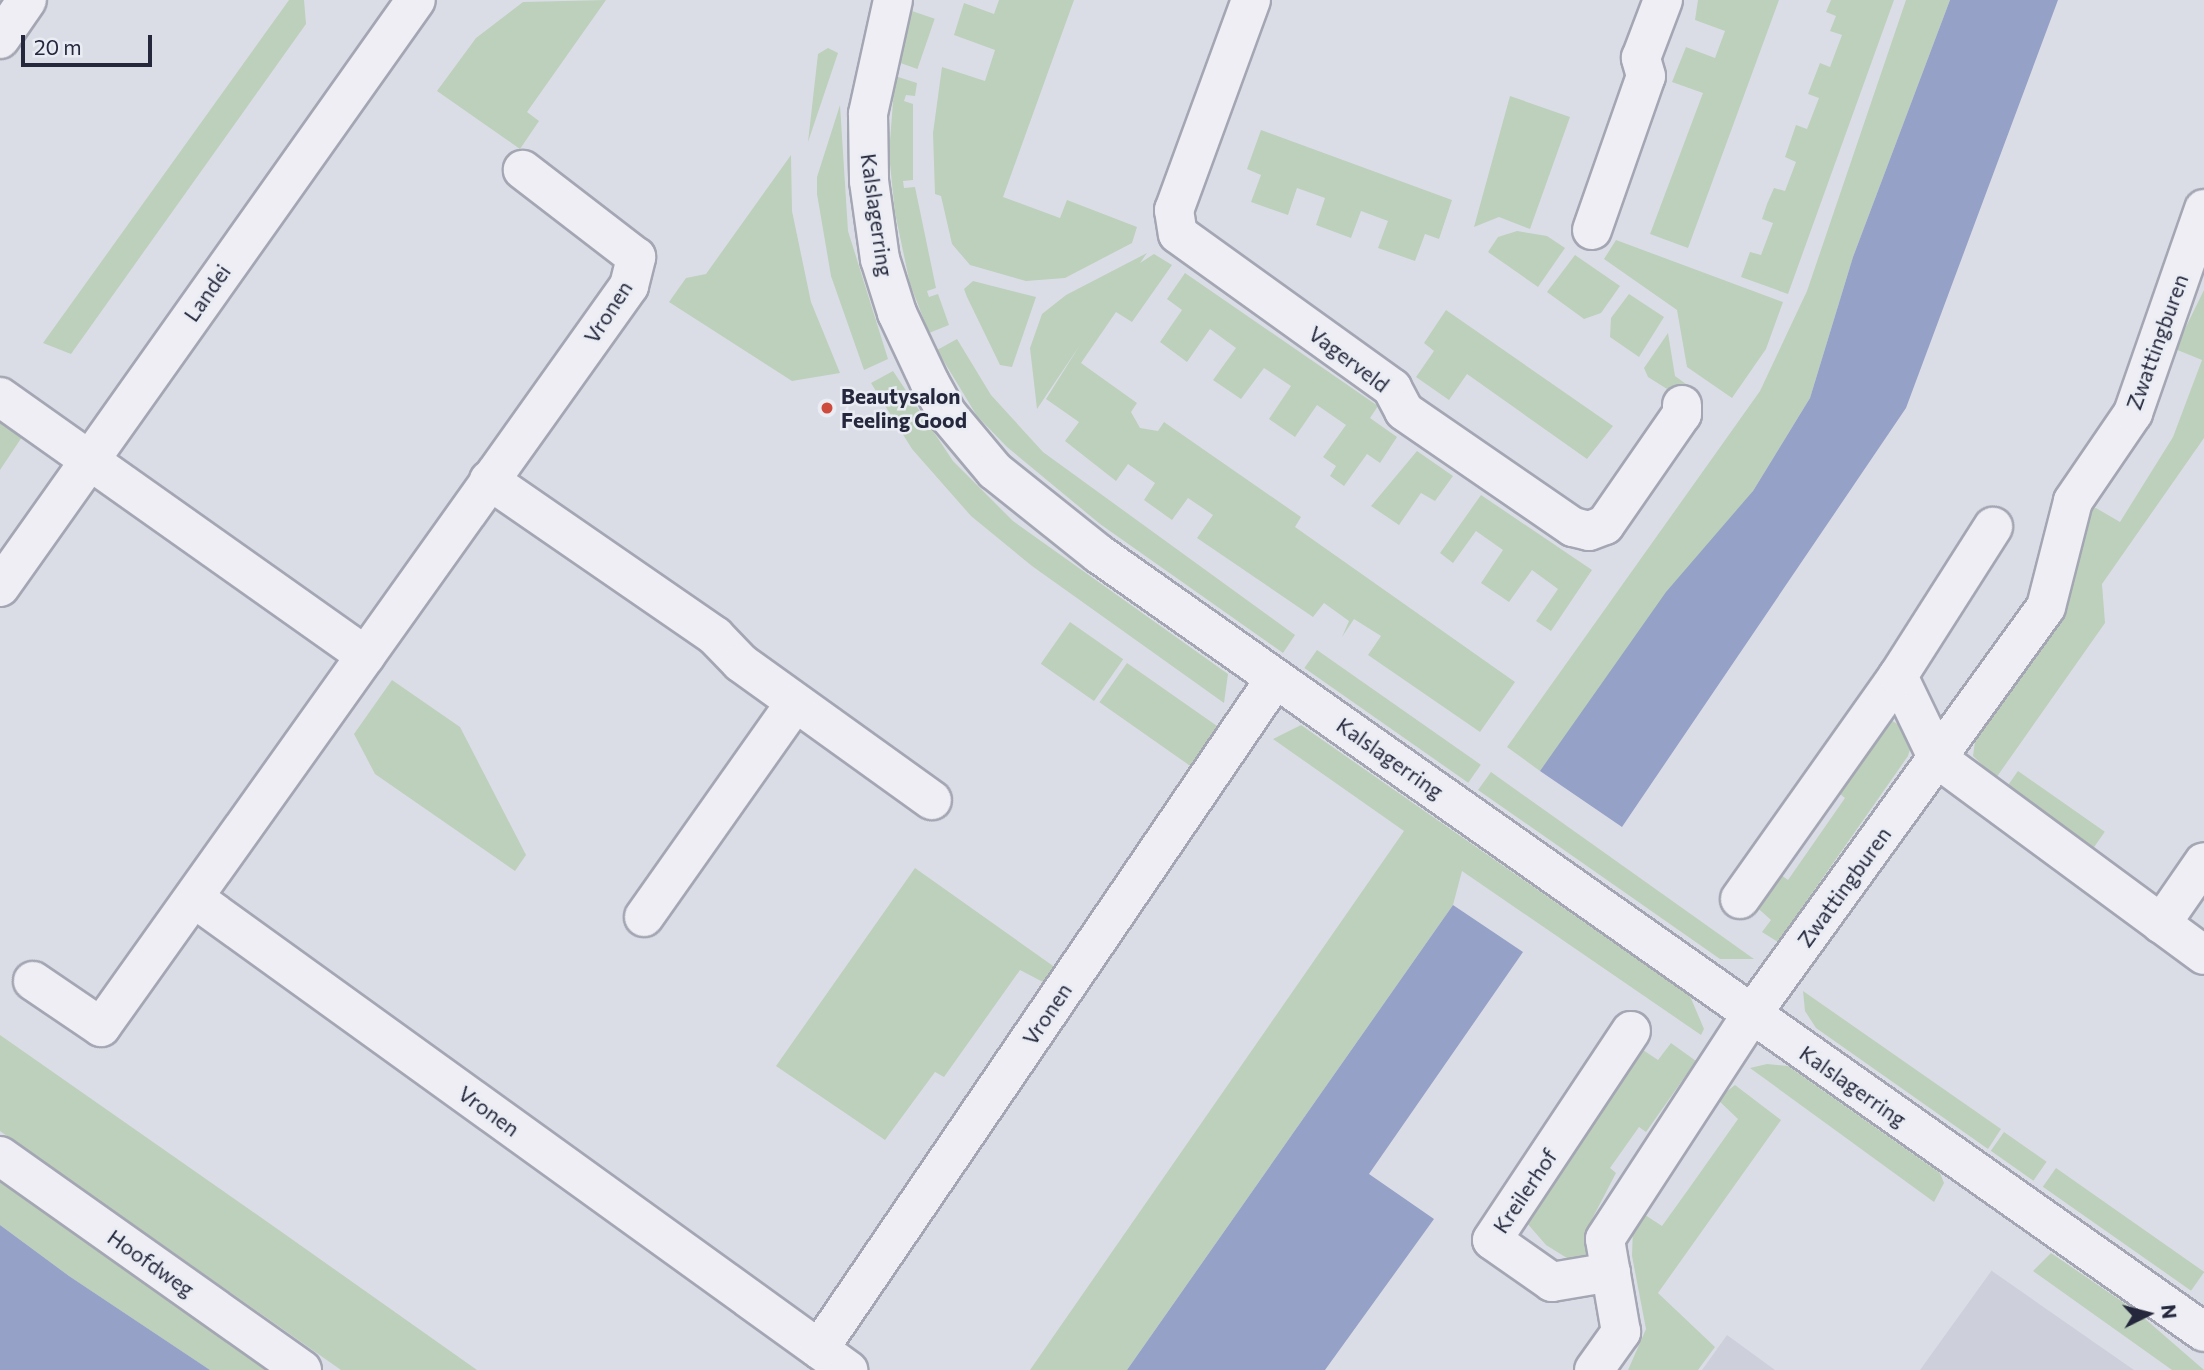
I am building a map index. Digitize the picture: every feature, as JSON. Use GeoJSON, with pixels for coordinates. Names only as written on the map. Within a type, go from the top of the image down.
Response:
{"type":"FeatureCollection","features":[{"type":"Feature","properties":{"kind":"street","name":"Landei"},"geometry":{"type":"LineString","coordinates":[[0,587],[416,0]]}},
{"type":"Feature","properties":{"kind":"street","name":"Vagerveld"},"geometry":{"type":"LineString","coordinates":[[1251,0],[1174,210],[1178,234],[1392,388],[1404,411],[1573,527],[1589,531],[1605,525],[1682,414],[1682,405]]}},
{"type":"Feature","properties":{"kind":"street"},"geometry":{"type":"LineString","coordinates":[[1592,230],[1646,76],[1641,58],[1663,0]]}},
{"type":"Feature","properties":{"kind":"street","name":"Kalslagerring"},"geometry":{"type":"LineString","coordinates":[[889,1],[868,114],[872,212],[890,295],[942,404],[1013,487],[1275,679],[2204,1332]]}},
{"type":"Feature","properties":{"kind":"street","name":"Vronen"},"geometry":{"type":"LineString","coordinates":[[33,981],[101,1027],[629,286],[636,257],[523,170]]}},
{"type":"Feature","properties":{"kind":"street","name":"Zwattingburen"},"geometry":{"type":"LineString","coordinates":[[1751,1015],[2046,607],[2073,501],[2133,413],[2204,209]]}},
{"type":"Feature","properties":{"kind":"street"},"geometry":{"type":"LineString","coordinates":[[0,397],[366,656]]}},
{"type":"Feature","properties":{"kind":"street"},"geometry":{"type":"LineString","coordinates":[[489,480],[715,636],[795,703],[932,800]]}},
{"type":"Feature","properties":{"kind":"street"},"geometry":{"type":"LineString","coordinates":[[1740,899],[1898,676],[1993,527]]}},
{"type":"Feature","properties":{"kind":"street"},"geometry":{"type":"LineString","coordinates":[[1898,676],[1938,759],[2204,955]]}},
{"type":"Feature","properties":{"kind":"street","name":"Vronen"},"geometry":{"type":"LineString","coordinates":[[194,898],[834,1359],[1275,679]]}},
{"type":"Feature","properties":{"kind":"street"},"geometry":{"type":"LineString","coordinates":[[644,917],[795,703]]}},
{"type":"Feature","properties":{"kind":"street"},"geometry":{"type":"LineString","coordinates":[[2161,924],[2204,862]]}},
{"type":"Feature","properties":{"kind":"street"},"geometry":{"type":"LineString","coordinates":[[1594,1370],[1620,1332],[1605,1239],[1751,1015]]}},
{"type":"Feature","properties":{"kind":"street","name":"Kreilerhof"},"geometry":{"type":"LineString","coordinates":[[1611,1272],[1552,1282],[1492,1240],[1631,1031]]}},
{"type":"Feature","properties":{"kind":"street","name":"Hoofdweg"},"geometry":{"type":"LineString","coordinates":[[0,1156],[302,1370]]}},
{"type":"Feature","properties":{"kind":"shaded area"},"geometry":{"type":"Polygon","coordinates":[[[1992,1271],[2134,1370],[1920,1370],[1992,1271]]]}},
{"type":"Feature","properties":{"kind":"shaded area"},"geometry":{"type":"Polygon","coordinates":[[[1727,1335],[1775,1370],[1702,1370],[1727,1335]]]}},
{"type":"Feature","properties":{"kind":"green space"},"geometry":{"type":"Polygon","coordinates":[[[289,0],[304,0],[306,24],[71,354],[43,343],[289,0]]]}},
{"type":"Feature","properties":{"kind":"green space"},"geometry":{"type":"Polygon","coordinates":[[[606,0],[527,112],[539,121],[520,149],[437,91],[476,38],[523,2],[606,0]]]}},
{"type":"Feature","properties":{"kind":"green space"},"geometry":{"type":"Polygon","coordinates":[[[999,0],[1074,0],[1003,197],[1060,218],[1067,200],[1137,227],[1132,243],[1065,278],[1026,281],[970,265],[952,244],[941,196],[935,194],[933,133],[942,67],[985,81],[995,50],[954,35],[964,3],[994,14],[999,0]]]}},
{"type":"Feature","properties":{"kind":"green space"},"geometry":{"type":"Polygon","coordinates":[[[1698,0],[1779,0],[1688,248],[1650,234],[1703,93],[1672,82],[1686,47],[1715,58],[1725,31],[1695,20],[1698,0]]]}},
{"type":"Feature","properties":{"kind":"green space"},"geometry":{"type":"Polygon","coordinates":[[[1831,0],[1894,0],[1788,294],[1741,277],[1750,252],[1761,255],[1773,223],[1762,219],[1767,204],[1774,188],[1785,191],[1796,162],[1785,157],[1796,125],[1807,129],[1819,98],[1808,94],[1820,63],[1830,67],[1842,35],[1830,31],[1836,16],[1826,12],[1831,0]]]}},
{"type":"Feature","properties":{"kind":"green space"},"geometry":{"type":"Polygon","coordinates":[[[1906,0],[1950,0],[1853,257],[1810,398],[1753,491],[1540,771],[1507,747],[1760,391],[1807,291],[1906,0]]]}},
{"type":"Feature","properties":{"kind":"green space"},"geometry":{"type":"Polygon","coordinates":[[[912,11],[935,19],[917,69],[895,61],[912,11]]]}},
{"type":"Feature","properties":{"kind":"green space"},"geometry":{"type":"Polygon","coordinates":[[[828,48],[838,53],[808,142],[818,54],[828,48]]]}},
{"type":"Feature","properties":{"kind":"green space"},"geometry":{"type":"Polygon","coordinates":[[[895,76],[917,83],[915,96],[906,95],[904,101],[913,104],[913,180],[903,181],[904,188],[915,187],[936,288],[927,291],[929,297],[938,294],[949,325],[929,333],[910,284],[895,213],[889,154],[895,76]]]}},
{"type":"Feature","properties":{"kind":"green space"},"geometry":{"type":"Polygon","coordinates":[[[1510,96],[1570,117],[1530,229],[1499,217],[1474,227],[1510,96]]]}},
{"type":"Feature","properties":{"kind":"green space"},"geometry":{"type":"Polygon","coordinates":[[[840,105],[848,231],[888,359],[864,370],[831,276],[817,194],[817,177],[840,105]]]}},
{"type":"Feature","properties":{"kind":"green space"},"geometry":{"type":"Polygon","coordinates":[[[1261,130],[1452,200],[1439,239],[1425,234],[1415,261],[1378,248],[1388,221],[1361,211],[1351,238],[1316,225],[1325,198],[1297,188],[1288,215],[1251,202],[1261,175],[1247,169],[1261,130]]]}},
{"type":"Feature","properties":{"kind":"green space"},"geometry":{"type":"Polygon","coordinates":[[[791,155],[792,211],[811,302],[840,373],[792,381],[669,302],[686,278],[706,274],[791,155]]]}},
{"type":"Feature","properties":{"kind":"green space"},"geometry":{"type":"Polygon","coordinates":[[[1517,231],[1547,236],[1565,248],[1538,287],[1488,252],[1498,237],[1517,231]]]}},
{"type":"Feature","properties":{"kind":"green space"},"geometry":{"type":"Polygon","coordinates":[[[1616,240],[1783,302],[1766,349],[1732,398],[1687,367],[1677,310],[1604,259],[1616,240]]]}},
{"type":"Feature","properties":{"kind":"green space"},"geometry":{"type":"Polygon","coordinates":[[[1147,253],[1140,263],[1154,254],[1172,265],[1132,322],[1116,312],[1081,363],[1137,403],[1131,412],[1140,428],[1158,431],[1164,422],[1301,517],[1295,527],[1515,682],[1480,732],[1368,655],[1381,636],[1354,619],[1342,637],[1349,621],[1324,603],[1313,617],[1197,538],[1213,515],[1188,498],[1172,520],[1144,500],[1155,483],[1128,464],[1116,481],[1065,441],[1079,422],[1046,399],[1080,345],[1037,409],[1030,348],[1042,314],[1066,295],[1147,253]]]}},
{"type":"Feature","properties":{"kind":"green space"},"geometry":{"type":"Polygon","coordinates":[[[1575,255],[1620,286],[1601,313],[1584,319],[1547,292],[1575,255]]]}},
{"type":"Feature","properties":{"kind":"green space"},"geometry":{"type":"Polygon","coordinates":[[[1185,273],[1378,406],[1370,418],[1397,437],[1380,463],[1367,454],[1344,486],[1330,476],[1336,466],[1323,457],[1346,425],[1317,405],[1295,437],[1269,419],[1291,386],[1264,368],[1241,399],[1213,380],[1236,348],[1210,329],[1187,362],[1160,342],[1182,310],[1167,299],[1185,273]]]}},
{"type":"Feature","properties":{"kind":"green space"},"geometry":{"type":"Polygon","coordinates":[[[973,281],[1036,297],[1012,367],[1000,365],[967,297],[964,289],[973,281]]]}},
{"type":"Feature","properties":{"kind":"green space"},"geometry":{"type":"Polygon","coordinates":[[[2204,290],[2204,438],[2102,584],[2105,623],[1996,778],[1973,756],[1976,734],[2086,510],[2096,508],[2120,522],[2173,437],[2202,360],[2175,349],[2204,290]]]}},
{"type":"Feature","properties":{"kind":"green space"},"geometry":{"type":"Polygon","coordinates":[[[1629,294],[1664,317],[1639,357],[1610,337],[1611,318],[1629,294]]]}},
{"type":"Feature","properties":{"kind":"green space"},"geometry":{"type":"Polygon","coordinates":[[[1446,310],[1613,426],[1587,459],[1467,374],[1449,400],[1416,377],[1434,351],[1424,343],[1446,310]]]}},
{"type":"Feature","properties":{"kind":"green space"},"geometry":{"type":"Polygon","coordinates":[[[1668,333],[1675,376],[1686,384],[1678,396],[1648,377],[1644,368],[1668,333]]]}},
{"type":"Feature","properties":{"kind":"green space"},"geometry":{"type":"Polygon","coordinates":[[[957,339],[991,395],[1043,452],[1295,635],[1283,653],[1100,524],[1007,447],[977,416],[937,350],[957,339]]]}},
{"type":"Feature","properties":{"kind":"green space"},"geometry":{"type":"Polygon","coordinates":[[[893,371],[953,461],[1013,521],[1228,674],[1224,703],[1032,566],[971,516],[912,449],[871,383],[893,371]]]}},
{"type":"Feature","properties":{"kind":"green space"},"geometry":{"type":"Polygon","coordinates":[[[0,421],[22,437],[0,470],[0,421]]]}},
{"type":"Feature","properties":{"kind":"green space"},"geometry":{"type":"Polygon","coordinates":[[[1417,451],[1453,476],[1435,501],[1421,493],[1399,525],[1371,506],[1417,451]]]}},
{"type":"Feature","properties":{"kind":"green space"},"geometry":{"type":"Polygon","coordinates":[[[1481,495],[1592,570],[1551,631],[1536,621],[1558,589],[1532,570],[1509,602],[1481,583],[1503,550],[1476,531],[1453,563],[1440,553],[1481,495]]]}},
{"type":"Feature","properties":{"kind":"green space"},"geometry":{"type":"Polygon","coordinates":[[[1070,622],[1123,659],[1094,701],[1041,664],[1070,622]]]}},
{"type":"Feature","properties":{"kind":"green space"},"geometry":{"type":"Polygon","coordinates":[[[1317,650],[1481,765],[1468,783],[1304,668],[1317,650]]]}},
{"type":"Feature","properties":{"kind":"green space"},"geometry":{"type":"Polygon","coordinates":[[[1127,663],[1220,728],[1192,767],[1099,702],[1127,663]]]}},
{"type":"Feature","properties":{"kind":"green space"},"geometry":{"type":"Polygon","coordinates":[[[392,680],[460,727],[526,855],[515,871],[375,774],[354,734],[392,680]]]}},
{"type":"Feature","properties":{"kind":"green space"},"geometry":{"type":"Polygon","coordinates":[[[1889,719],[1901,726],[1911,746],[1908,756],[1778,942],[1762,932],[1771,920],[1752,903],[1777,872],[1788,880],[1845,798],[1835,790],[1889,719]]]}},
{"type":"Feature","properties":{"kind":"green space"},"geometry":{"type":"Polygon","coordinates":[[[1301,725],[1690,996],[1704,1029],[1701,1035],[1462,871],[1453,905],[1127,1370],[1030,1370],[1404,831],[1273,739],[1301,725]]]}},
{"type":"Feature","properties":{"kind":"green space"},"geometry":{"type":"Polygon","coordinates":[[[2018,771],[2105,832],[2094,847],[2007,787],[2018,771]]]}},
{"type":"Feature","properties":{"kind":"green space"},"geometry":{"type":"Polygon","coordinates":[[[1491,772],[1754,959],[1720,959],[1478,790],[1491,772]]]}},
{"type":"Feature","properties":{"kind":"green space"},"geometry":{"type":"Polygon","coordinates":[[[915,868],[1056,968],[1043,982],[1020,970],[944,1077],[935,1072],[885,1140],[776,1066],[915,868]]]}},
{"type":"Feature","properties":{"kind":"green space"},"geometry":{"type":"Polygon","coordinates":[[[1803,991],[2001,1129],[1988,1149],[1816,1028],[1805,1011],[1803,991]]]}},
{"type":"Feature","properties":{"kind":"green space"},"geometry":{"type":"Polygon","coordinates":[[[0,1035],[477,1370],[341,1370],[0,1131],[0,1035]]]}},
{"type":"Feature","properties":{"kind":"green space"},"geometry":{"type":"Polygon","coordinates":[[[1671,1043],[1696,1061],[1646,1132],[1639,1127],[1610,1168],[1616,1173],[1592,1219],[1588,1257],[1570,1260],[1546,1245],[1526,1222],[1640,1048],[1658,1060],[1671,1043]]]}},
{"type":"Feature","properties":{"kind":"green space"},"geometry":{"type":"Polygon","coordinates":[[[1767,1064],[1788,1066],[1940,1173],[1944,1183],[1934,1202],[1750,1068],[1767,1064]]]}},
{"type":"Feature","properties":{"kind":"green space"},"geometry":{"type":"Polygon","coordinates":[[[1735,1085],[1781,1120],[1658,1293],[1715,1347],[1698,1370],[1628,1370],[1646,1329],[1632,1256],[1633,1226],[1639,1211],[1662,1226],[1738,1119],[1717,1099],[1735,1085]]]}},
{"type":"Feature","properties":{"kind":"green space"},"geometry":{"type":"Polygon","coordinates":[[[2004,1132],[2047,1162],[2033,1181],[1991,1151],[2004,1132]]]}},
{"type":"Feature","properties":{"kind":"green space"},"geometry":{"type":"Polygon","coordinates":[[[2056,1168],[2204,1272],[2191,1291],[2043,1187],[2056,1168]]]}},
{"type":"Feature","properties":{"kind":"green space"},"geometry":{"type":"Polygon","coordinates":[[[0,1182],[269,1370],[210,1370],[69,1276],[0,1225],[0,1182]]]}},
{"type":"Feature","properties":{"kind":"green space"},"geometry":{"type":"Polygon","coordinates":[[[2051,1253],[2136,1311],[2204,1370],[2172,1370],[2033,1271],[2051,1253]]]}},
{"type":"Feature","properties":{"kind":"water"},"geometry":{"type":"Polygon","coordinates":[[[1950,0],[2058,0],[1906,408],[1622,827],[1540,771],[1666,592],[1753,491],[1810,398],[1853,257],[1950,0]]]}},
{"type":"Feature","properties":{"kind":"water"},"geometry":{"type":"Polygon","coordinates":[[[1453,905],[1523,952],[1369,1174],[1434,1219],[1325,1370],[1127,1370],[1453,905]]]}},
{"type":"Feature","properties":{"kind":"water"},"geometry":{"type":"Polygon","coordinates":[[[0,1225],[69,1276],[210,1370],[0,1370],[0,1225]]]}},
{"type":"Feature","properties":{"kind":"place","name":"Beautysalon Feeling Good"},"geometry":{"type":"Point","coordinates":[827,408]}}]}
